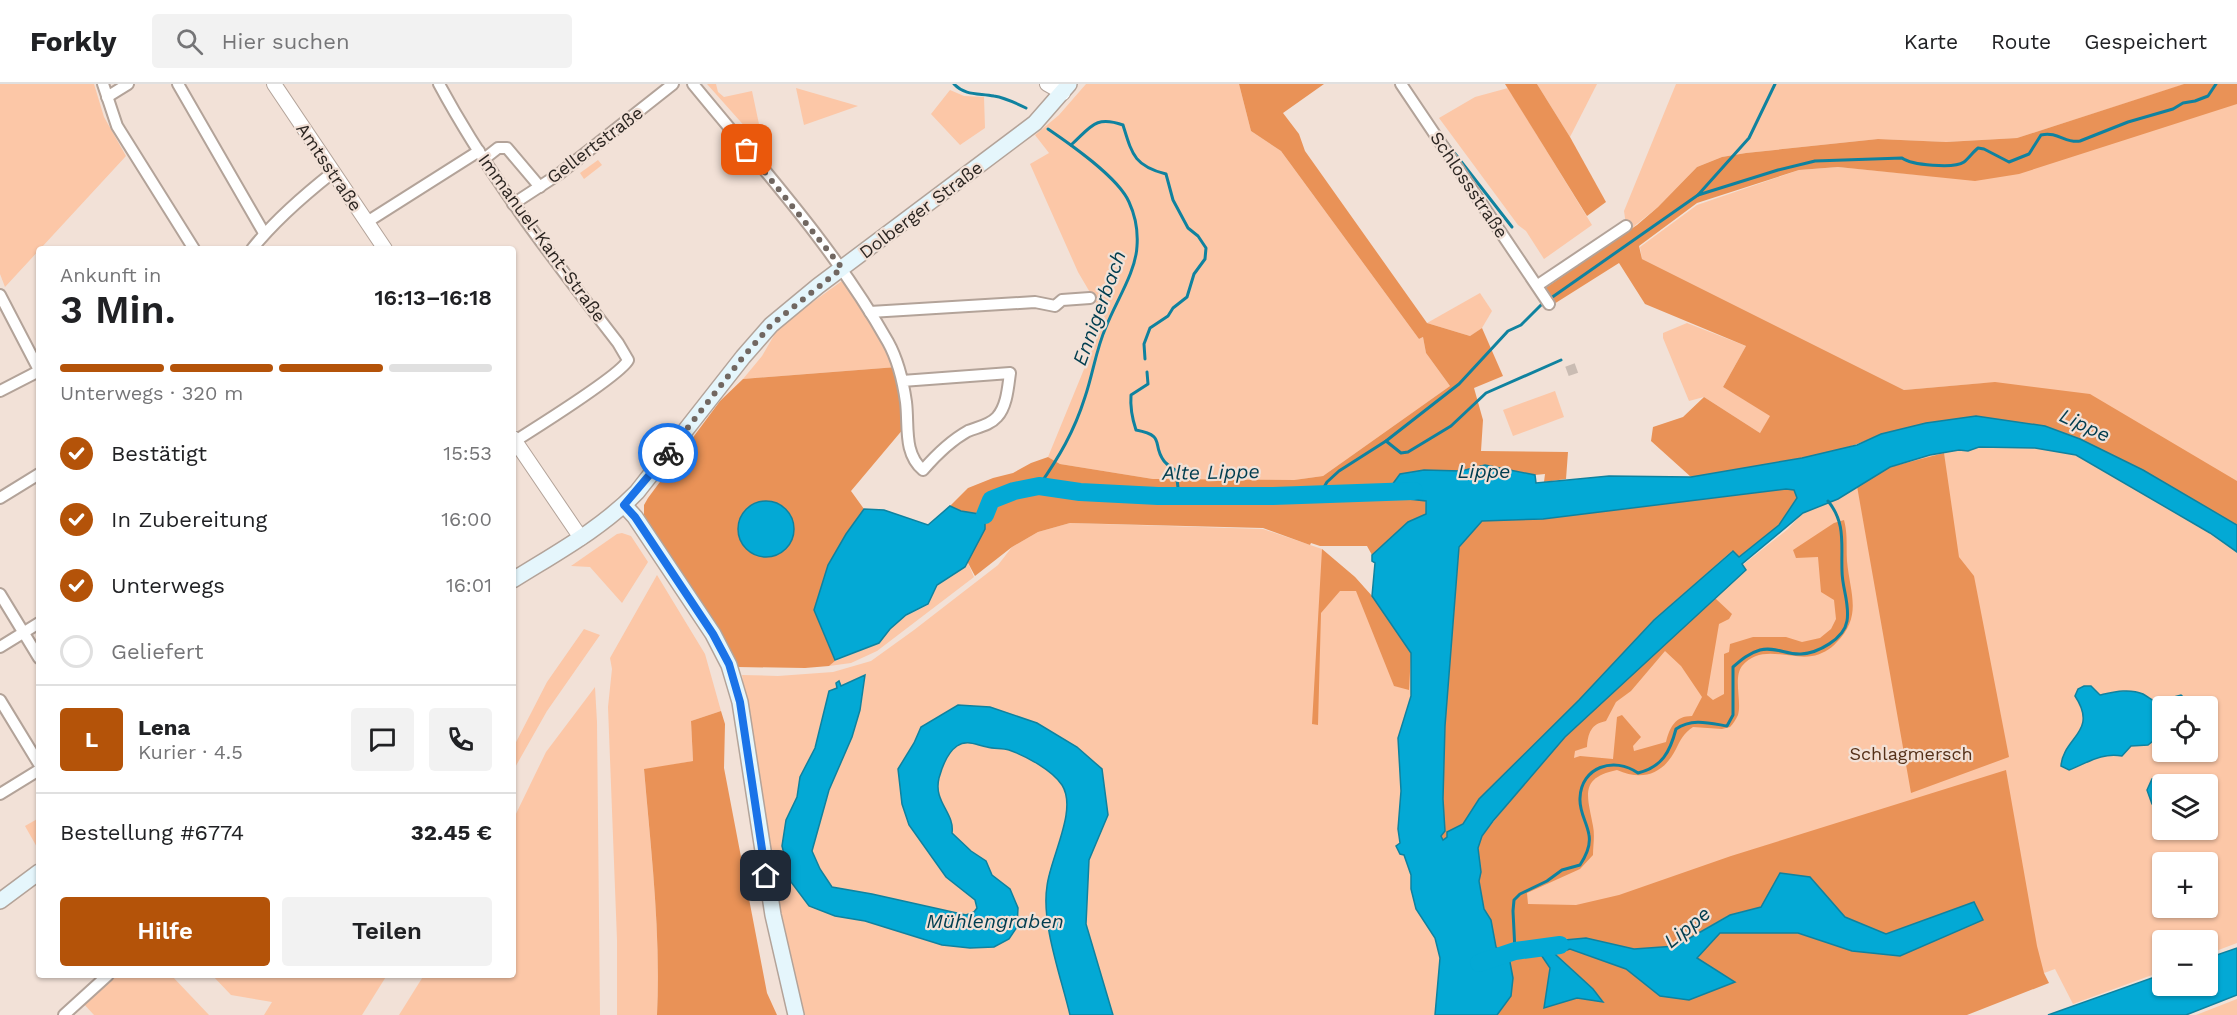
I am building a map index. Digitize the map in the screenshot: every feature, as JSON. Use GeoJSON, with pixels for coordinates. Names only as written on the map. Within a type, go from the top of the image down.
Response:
{"type":"FeatureCollection","features":[{"type":"Feature","properties":{"kind":"main road","name":"Dolberger Straße"},"geometry":{"type":"LineString","coordinates":[[516,578],[581,538],[624,505],[637,492],[743,357],[771,325],[842,268],[1035,123],[1066,89]]}},
{"type":"Feature","properties":{"kind":"main road"},"geometry":{"type":"LineString","coordinates":[[624,505],[635,517],[713,634],[731,671],[740,702],[773,915],[796,1015]]}},
{"type":"Feature","properties":{"kind":"main road"},"geometry":{"type":"LineString","coordinates":[[0,901],[36,874]]}},
{"type":"Feature","properties":{"kind":"street"},"geometry":{"type":"LineString","coordinates":[[104,84],[117,126],[192,246]]}},
{"type":"Feature","properties":{"kind":"street"},"geometry":{"type":"LineString","coordinates":[[108,97],[128,84]]}},
{"type":"Feature","properties":{"kind":"street"},"geometry":{"type":"LineString","coordinates":[[178,84],[264,233]]}},
{"type":"Feature","properties":{"kind":"street","name":"Amtsstraße"},"geometry":{"type":"LineString","coordinates":[[274,84],[383,246]]}},
{"type":"Feature","properties":{"kind":"street","name":"Immanuel-Kant-Straße"},"geometry":{"type":"LineString","coordinates":[[439,84],[513,204],[618,343],[628,360],[609,378],[516,444]]}},
{"type":"Feature","properties":{"kind":"street","name":"Gellertstraße"},"geometry":{"type":"LineString","coordinates":[[513,204],[603,141],[673,84]]}},
{"type":"Feature","properties":{"kind":"street"},"geometry":{"type":"LineString","coordinates":[[693,84],[842,268],[870,312],[897,361],[902,381],[910,454],[923,470],[954,440],[996,419],[1002,410],[1010,373],[902,381]]}},
{"type":"Feature","properties":{"kind":"street"},"geometry":{"type":"LineString","coordinates":[[1047,84],[1066,89]]}},
{"type":"Feature","properties":{"kind":"street","name":"Schlossstraße"},"geometry":{"type":"LineString","coordinates":[[1401,84],[1544,295],[1626,226]]}},
{"type":"Feature","properties":{"kind":"street"},"geometry":{"type":"LineString","coordinates":[[367,222],[481,155],[498,148],[507,148],[540,187]]}},
{"type":"Feature","properties":{"kind":"street"},"geometry":{"type":"LineString","coordinates":[[254,246],[264,233],[300,198],[332,173]]}},
{"type":"Feature","properties":{"kind":"street"},"geometry":{"type":"LineString","coordinates":[[0,295],[36,365]]}},
{"type":"Feature","properties":{"kind":"street"},"geometry":{"type":"LineString","coordinates":[[870,312],[1035,302],[1055,306],[1062,300],[1090,298]]}},
{"type":"Feature","properties":{"kind":"street"},"geometry":{"type":"LineString","coordinates":[[0,391],[36,373]]}},
{"type":"Feature","properties":{"kind":"street"},"geometry":{"type":"LineString","coordinates":[[516,446],[581,538]]}},
{"type":"Feature","properties":{"kind":"street"},"geometry":{"type":"LineString","coordinates":[[0,498],[36,476]]}},
{"type":"Feature","properties":{"kind":"street"},"geometry":{"type":"LineString","coordinates":[[0,594],[36,653]]}},
{"type":"Feature","properties":{"kind":"street"},"geometry":{"type":"LineString","coordinates":[[0,647],[36,625]]}},
{"type":"Feature","properties":{"kind":"street"},"geometry":{"type":"LineString","coordinates":[[0,700],[36,759]]}},
{"type":"Feature","properties":{"kind":"street"},"geometry":{"type":"LineString","coordinates":[[0,794],[36,772]]}},
{"type":"Feature","properties":{"kind":"street"},"geometry":{"type":"LineString","coordinates":[[64,1015],[105,978]]}},
{"type":"Feature","properties":{"kind":"green space"},"geometry":{"type":"Polygon","coordinates":[[[0,84],[94,84],[104,117],[126,156],[43,246],[36,246],[36,253],[5,287],[0,274],[0,84]]]}},
{"type":"Feature","properties":{"kind":"green space"},"geometry":{"type":"Polygon","coordinates":[[[707,84],[716,84],[718,92],[724,97],[752,91],[764,148],[707,84]]]}},
{"type":"Feature","properties":{"kind":"green space"},"geometry":{"type":"Polygon","coordinates":[[[1086,84],[1239,84],[1251,131],[1281,151],[1419,339],[1423,337],[1426,353],[1450,386],[1323,476],[1294,480],[1153,479],[1060,464],[1048,457],[1105,318],[1078,272],[1030,164],[1049,153],[1035,135],[1059,115],[1086,84]]]}},
{"type":"Feature","properties":{"kind":"green space"},"geometry":{"type":"Polygon","coordinates":[[[1239,84],[1324,84],[1283,113],[1299,134],[1305,151],[1427,323],[1470,336],[1482,328],[1503,376],[1474,388],[1483,420],[1481,451],[1568,452],[1566,479],[1544,482],[1545,474],[1535,475],[1485,465],[1461,471],[1424,470],[1426,514],[1408,522],[1372,555],[1367,546],[1320,546],[1311,543],[1310,545],[1263,528],[1070,523],[1038,532],[1012,547],[975,576],[967,561],[961,511],[950,506],[968,488],[993,478],[1013,473],[1048,457],[1060,464],[1153,479],[1294,480],[1323,476],[1450,386],[1426,353],[1423,337],[1419,339],[1281,151],[1251,131],[1239,84]]]}},
{"type":"Feature","properties":{"kind":"green space"},"geometry":{"type":"Polygon","coordinates":[[[1505,84],[1537,84],[1570,137],[1606,202],[1587,216],[1505,84]]]}},
{"type":"Feature","properties":{"kind":"green space"},"geometry":{"type":"Polygon","coordinates":[[[1537,84],[1597,84],[1570,137],[1537,84]]]}},
{"type":"Feature","properties":{"kind":"green space"},"geometry":{"type":"Polygon","coordinates":[[[1676,84],[2185,84],[2017,138],[1945,142],[1878,139],[1722,157],[1697,167],[1658,207],[1627,232],[1624,211],[1676,84]]]}},
{"type":"Feature","properties":{"kind":"green space"},"geometry":{"type":"Polygon","coordinates":[[[2184,84],[2237,84],[2237,104],[2019,174],[1975,181],[1838,167],[1799,170],[1697,203],[1639,246],[1642,259],[1904,390],[1995,382],[2090,394],[2237,481],[2237,525],[2143,470],[2080,439],[1881,434],[1836,451],[1812,457],[1691,477],[1651,441],[1653,427],[1683,417],[1704,397],[1760,433],[1770,416],[1723,387],[1746,346],[1645,304],[1619,263],[1554,304],[1544,289],[1637,225],[1697,167],[1722,157],[1878,139],[1946,142],[2017,138],[2184,84]]]}},
{"type":"Feature","properties":{"kind":"green space","name":"Schlagmersch"},"geometry":{"type":"Polygon","coordinates":[[[2237,84],[2237,943],[2218,950],[2218,930],[2152,930],[2152,975],[2073,1004],[2055,969],[1932,1015],[1113,1015],[1086,924],[1089,860],[1108,815],[1102,769],[921,727],[898,769],[946,877],[975,900],[977,908],[966,915],[832,887],[812,851],[834,777],[857,721],[864,675],[841,686],[839,682],[837,688],[829,691],[815,748],[800,777],[797,797],[786,821],[835,916],[865,921],[942,945],[970,948],[994,947],[1009,939],[1017,928],[1018,908],[1010,889],[992,875],[986,861],[971,851],[952,833],[951,821],[939,799],[937,787],[946,758],[956,746],[962,743],[971,742],[990,748],[1006,749],[1023,756],[1052,773],[1062,785],[1066,796],[1065,821],[1049,874],[1047,892],[1053,938],[1070,1015],[800,1015],[768,846],[742,675],[778,676],[833,672],[871,661],[998,565],[1012,547],[1038,532],[1070,523],[1263,529],[1322,549],[1355,577],[1372,596],[1411,653],[1411,696],[1398,738],[1401,791],[1398,829],[1400,854],[1404,855],[1411,875],[1411,889],[1416,909],[1542,751],[1720,583],[1788,529],[1826,486],[1985,383],[1904,390],[1642,259],[1640,247],[1697,205],[1799,170],[1838,167],[1930,176],[1983,157],[2237,84]]]}},
{"type":"Feature","properties":{"kind":"green space"},"geometry":{"type":"Polygon","coordinates":[[[796,88],[858,106],[804,125],[796,88]]]}},
{"type":"Feature","properties":{"kind":"green space"},"geometry":{"type":"Polygon","coordinates":[[[1508,88],[1592,225],[1544,259],[1526,231],[1518,225],[1439,118],[1475,97],[1508,88]]]}},
{"type":"Feature","properties":{"kind":"green space"},"geometry":{"type":"Polygon","coordinates":[[[950,90],[964,96],[984,97],[985,128],[960,145],[931,114],[950,90]]]}},
{"type":"Feature","properties":{"kind":"green space"},"geometry":{"type":"Polygon","coordinates":[[[598,160],[602,165],[584,179],[580,173],[598,160]]]}},
{"type":"Feature","properties":{"kind":"green space"},"geometry":{"type":"Polygon","coordinates":[[[846,278],[897,367],[743,379],[762,356],[776,332],[792,317],[846,278]]]}},
{"type":"Feature","properties":{"kind":"green space"},"geometry":{"type":"Polygon","coordinates":[[[1480,293],[1492,311],[1482,328],[1470,336],[1427,323],[1480,293]]]}},
{"type":"Feature","properties":{"kind":"green space"},"geometry":{"type":"Polygon","coordinates":[[[1687,323],[1746,346],[1723,387],[1771,416],[1760,433],[1704,397],[1689,401],[1663,338],[1663,333],[1687,323]]]}},
{"type":"Feature","properties":{"kind":"green space"},"geometry":{"type":"Polygon","coordinates":[[[897,367],[904,428],[851,491],[864,509],[828,565],[814,610],[835,661],[829,666],[805,668],[738,667],[727,645],[644,515],[644,505],[720,401],[743,379],[897,367]]]}},
{"type":"Feature","properties":{"kind":"green space"},"geometry":{"type":"Polygon","coordinates":[[[1555,391],[1564,417],[1513,436],[1503,410],[1555,391]]]}},
{"type":"Feature","properties":{"kind":"green space","name":"Schlagmersch"},"geometry":{"type":"Polygon","coordinates":[[[1944,453],[1959,557],[1974,576],[2009,757],[1911,793],[1857,486],[1890,467],[1944,453]]]}},
{"type":"Feature","properties":{"kind":"green space"},"geometry":{"type":"Polygon","coordinates":[[[1786,489],[1794,490],[1797,498],[1779,525],[1739,557],[1732,551],[1654,620],[1579,700],[1479,799],[1463,824],[1443,840],[1441,836],[1445,831],[1443,799],[1445,726],[1459,547],[1482,521],[1543,519],[1786,489]]]}},
{"type":"Feature","properties":{"kind":"green space"},"geometry":{"type":"Polygon","coordinates":[[[1844,520],[1853,604],[1850,623],[1836,643],[1815,655],[1803,657],[1767,654],[1750,659],[1739,671],[1739,709],[1730,727],[1722,729],[1693,727],[1683,737],[1665,765],[1651,773],[1635,775],[1617,770],[1596,778],[1588,790],[1594,829],[1593,855],[1580,869],[1527,893],[1528,904],[1576,905],[1619,895],[1731,856],[2006,770],[2037,946],[2049,983],[1967,1015],[1497,1015],[1511,996],[1510,962],[1496,947],[1491,920],[1484,910],[1479,881],[1481,872],[1478,848],[1482,836],[1543,760],[1565,737],[1715,598],[1732,614],[1729,619],[1719,624],[1707,695],[1713,700],[1724,694],[1724,654],[1729,652],[1730,644],[1753,637],[1786,637],[1802,642],[1820,638],[1831,629],[1836,619],[1834,600],[1821,592],[1818,557],[1796,558],[1793,550],[1834,523],[1844,520]],[[1665,651],[1631,691],[1616,702],[1606,721],[1594,727],[1589,733],[1587,747],[1575,751],[1574,758],[1580,756],[1613,759],[1617,717],[1622,715],[1641,737],[1633,746],[1634,751],[1666,742],[1677,720],[1692,716],[1702,697],[1681,666],[1665,651]],[[1810,877],[1761,907],[1729,915],[1676,946],[1634,949],[1586,938],[1534,943],[1550,968],[1544,1007],[1577,998],[1603,1001],[1555,953],[1570,949],[1626,969],[1660,996],[1735,982],[1697,958],[1720,933],[1798,933],[1852,951],[1900,956],[1982,920],[1974,902],[1886,935],[1845,917],[1810,877]]]}},
{"type":"Feature","properties":{"kind":"green space"},"geometry":{"type":"Polygon","coordinates":[[[617,534],[631,536],[648,562],[622,603],[590,567],[571,566],[617,534]]]}},
{"type":"Feature","properties":{"kind":"green space"},"geometry":{"type":"Polygon","coordinates":[[[1322,549],[1355,577],[1372,596],[1411,653],[1409,690],[1394,686],[1356,591],[1340,591],[1321,613],[1318,725],[1312,724],[1322,549]]]}},
{"type":"Feature","properties":{"kind":"green space"},"geometry":{"type":"Polygon","coordinates":[[[967,561],[974,577],[877,651],[851,663],[829,666],[835,661],[879,643],[890,629],[906,616],[928,605],[937,586],[965,567],[967,561]]]}},
{"type":"Feature","properties":{"kind":"green space"},"geometry":{"type":"Polygon","coordinates":[[[657,575],[705,654],[721,711],[691,721],[693,761],[644,770],[658,954],[657,1015],[617,1015],[617,940],[608,707],[612,669],[610,658],[657,575]]]}},
{"type":"Feature","properties":{"kind":"green space"},"geometry":{"type":"Polygon","coordinates":[[[584,629],[600,635],[547,711],[516,766],[516,742],[547,682],[584,629]]]}},
{"type":"Feature","properties":{"kind":"green space"},"geometry":{"type":"Polygon","coordinates":[[[595,687],[600,1015],[399,1015],[422,978],[516,978],[516,814],[546,752],[595,687]]]}},
{"type":"Feature","properties":{"kind":"green space"},"geometry":{"type":"Polygon","coordinates":[[[721,711],[725,724],[724,768],[767,993],[777,1015],[657,1015],[658,954],[644,769],[693,761],[691,721],[721,711]]]}},
{"type":"Feature","properties":{"kind":"green space"},"geometry":{"type":"Polygon","coordinates":[[[36,820],[36,845],[25,826],[36,820]]]}},
{"type":"Feature","properties":{"kind":"green space"},"geometry":{"type":"Polygon","coordinates":[[[110,978],[174,978],[209,1015],[94,1015],[82,1002],[110,978]]]}},
{"type":"Feature","properties":{"kind":"green space"},"geometry":{"type":"Polygon","coordinates":[[[215,978],[385,978],[362,1015],[264,1015],[272,1002],[231,995],[215,978]]]}},
{"type":"Feature","properties":{"kind":"green space"},"geometry":{"type":"Polygon","coordinates":[[[2237,999],[2237,1015],[2196,1015],[2237,999]]]}},
{"type":"Feature","properties":{"kind":"water"},"geometry":{"type":"Polygon","coordinates":[[[1976,416],[2045,426],[2080,439],[2143,470],[2237,525],[2237,552],[2210,533],[2076,455],[2035,448],[1979,447],[1968,451],[1959,450],[1930,455],[1890,467],[1838,499],[1803,513],[1742,564],[1746,570],[1565,737],[1482,836],[1478,848],[1481,872],[1479,881],[1484,909],[1491,920],[1496,947],[1510,962],[1513,978],[1511,996],[1497,1015],[1435,1015],[1440,958],[1435,938],[1416,909],[1411,889],[1411,875],[1404,855],[1400,854],[1396,846],[1400,843],[1398,829],[1401,791],[1398,738],[1411,696],[1411,653],[1372,596],[1375,563],[1372,561],[1372,555],[1408,522],[1426,514],[1426,501],[1391,497],[1389,489],[1400,474],[1424,470],[1461,471],[1485,465],[1535,475],[1536,483],[1609,476],[1691,477],[1802,458],[1857,445],[1881,434],[1926,423],[1976,416]],[[1786,489],[1543,519],[1482,521],[1459,547],[1445,726],[1443,799],[1445,831],[1441,836],[1443,840],[1447,837],[1447,832],[1463,824],[1479,799],[1579,700],[1654,620],[1733,551],[1739,557],[1779,525],[1797,498],[1794,490],[1786,489]]]}},
{"type":"Feature","properties":{"kind":"water"},"geometry":{"type":"Polygon","coordinates":[[[766,501],[777,503],[786,509],[792,518],[794,529],[792,540],[786,549],[777,555],[766,557],[755,555],[746,549],[740,540],[738,529],[740,518],[746,509],[755,503],[766,501]]]}},
{"type":"Feature","properties":{"kind":"water"},"geometry":{"type":"Polygon","coordinates":[[[950,506],[961,511],[985,515],[985,529],[965,567],[937,585],[928,604],[906,615],[879,643],[835,660],[814,610],[828,565],[864,509],[884,510],[928,525],[950,506]]]}},
{"type":"Feature","properties":{"kind":"water","name":"Mühlengraben"},"geometry":{"type":"Polygon","coordinates":[[[865,675],[860,710],[852,737],[829,790],[812,851],[832,887],[966,915],[974,912],[977,908],[975,900],[946,877],[909,825],[902,804],[898,769],[921,727],[958,705],[990,707],[1037,723],[1077,747],[1102,769],[1108,815],[1089,860],[1086,924],[1113,1015],[1070,1015],[1049,933],[1046,901],[1049,875],[1065,821],[1066,795],[1058,779],[1038,764],[1016,753],[972,743],[961,744],[950,752],[945,760],[938,786],[941,801],[950,819],[952,833],[971,851],[986,861],[992,875],[1010,889],[1018,908],[1017,927],[1009,939],[994,947],[970,948],[942,945],[865,921],[835,916],[809,906],[791,882],[782,846],[786,820],[797,797],[800,777],[815,748],[829,691],[837,688],[836,683],[839,681],[841,686],[865,675]]]}},
{"type":"Feature","properties":{"kind":"water"},"geometry":{"type":"Polygon","coordinates":[[[2091,686],[2100,695],[2132,691],[2152,700],[2152,742],[2148,745],[2131,746],[2122,756],[2101,757],[2069,770],[2061,766],[2067,748],[2082,726],[2081,708],[2075,696],[2078,689],[2091,686]]]}},
{"type":"Feature","properties":{"kind":"water"},"geometry":{"type":"Polygon","coordinates":[[[2152,779],[2152,804],[2147,790],[2152,779]]]}},
{"type":"Feature","properties":{"kind":"water"},"geometry":{"type":"Polygon","coordinates":[[[1780,873],[1810,877],[1845,917],[1886,934],[1974,902],[1983,920],[1900,956],[1852,951],[1798,933],[1720,933],[1697,958],[1735,982],[1689,1000],[1660,996],[1626,969],[1570,949],[1555,954],[1593,989],[1603,1002],[1577,998],[1544,1008],[1550,968],[1533,943],[1586,938],[1634,949],[1676,946],[1730,915],[1761,907],[1780,873]]]}},
{"type":"Feature","properties":{"kind":"water"},"geometry":{"type":"Polygon","coordinates":[[[2237,948],[2237,995],[2186,1015],[2048,1015],[2152,978],[2152,996],[2218,996],[2218,955],[2237,948]]]}},
{"type":"Feature","properties":{"kind":"waterway","name":"Ennigerbach"},"geometry":{"type":"LineString","coordinates":[[954,84],[963,91],[1003,98],[1026,108]]}},
{"type":"Feature","properties":{"kind":"waterway"},"geometry":{"type":"LineString","coordinates":[[1698,195],[1749,138],[1775,84]]}},
{"type":"Feature","properties":{"kind":"waterway"},"geometry":{"type":"LineString","coordinates":[[1320,494],[1327,482],[1339,471],[1386,441],[1459,384],[1508,331],[1521,325],[1541,305],[1698,195],[1815,161],[1902,158],[1942,166],[1964,162],[1978,148],[2009,162],[2029,154],[2041,135],[2047,134],[2070,141],[2080,141],[2128,122],[2208,96],[2216,84]]}},
{"type":"Feature","properties":{"kind":"waterway"},"geometry":{"type":"LineString","coordinates":[[1071,145],[1094,124],[1106,121],[1123,125],[1132,151],[1141,163],[1166,174],[1173,200],[1188,228],[1198,236],[1206,248],[1205,259],[1194,274],[1187,297],[1173,308],[1168,316],[1150,328],[1144,344],[1145,359]]}},
{"type":"Feature","properties":{"kind":"waterway","name":"Ennigerbach"},"geometry":{"type":"LineString","coordinates":[[1039,486],[1071,433],[1081,410],[1103,335],[1133,266],[1137,241],[1133,212],[1123,192],[1093,162],[1048,129]]}},
{"type":"Feature","properties":{"kind":"waterway"},"geometry":{"type":"LineString","coordinates":[[1442,137],[1512,227]]}},
{"type":"Feature","properties":{"kind":"waterway"},"geometry":{"type":"LineString","coordinates":[[1386,441],[1401,453],[1408,452],[1451,426],[1486,393],[1561,360]]}},
{"type":"Feature","properties":{"kind":"waterway"},"geometry":{"type":"LineString","coordinates":[[1147,372],[1148,384],[1131,395],[1133,421],[1136,430],[1146,432],[1155,438],[1160,455],[1176,471],[1179,496]]}},
{"type":"Feature","properties":{"kind":"waterway","name":"Alte Lippe"},"geometry":{"type":"LineString","coordinates":[[985,515],[991,500],[1014,491],[1039,486],[1080,492],[1158,496],[1273,496],[1414,491]]}},
{"type":"Feature","properties":{"kind":"waterway"},"geometry":{"type":"LineString","coordinates":[[1515,951],[1514,900],[1520,894],[1547,881],[1562,870],[1580,865],[1586,854],[1589,835],[1580,798],[1582,787],[1592,772],[1609,765],[1619,765],[1638,773],[1659,763],[1668,751],[1676,729],[1688,723],[1701,722],[1727,726],[1733,715],[1733,667],[1756,651],[1765,649],[1796,654],[1808,653],[1829,644],[1841,634],[1848,615],[1842,577],[1841,534],[1838,517],[1828,501]]}},
{"type":"Feature","properties":{"kind":"waterway","name":"Lippe"},"geometry":{"type":"LineString","coordinates":[[1479,963],[1515,951],[1560,945]]}},
{"type":"Feature","properties":{"kind":"tunnel"},"geometry":{"type":"LineString","coordinates":[[1570,365],[1574,376]]}},
{"type":"Feature","properties":{"kind":"way so far"},"geometry":{"type":"LineString","coordinates":[[668,453],[771,325],[842,268],[747,150]]}},
{"type":"Feature","properties":{"kind":"route"},"geometry":{"type":"LineString","coordinates":[[668,453],[624,505],[635,517],[713,634],[729,664],[740,702],[766,876]]}}]}
